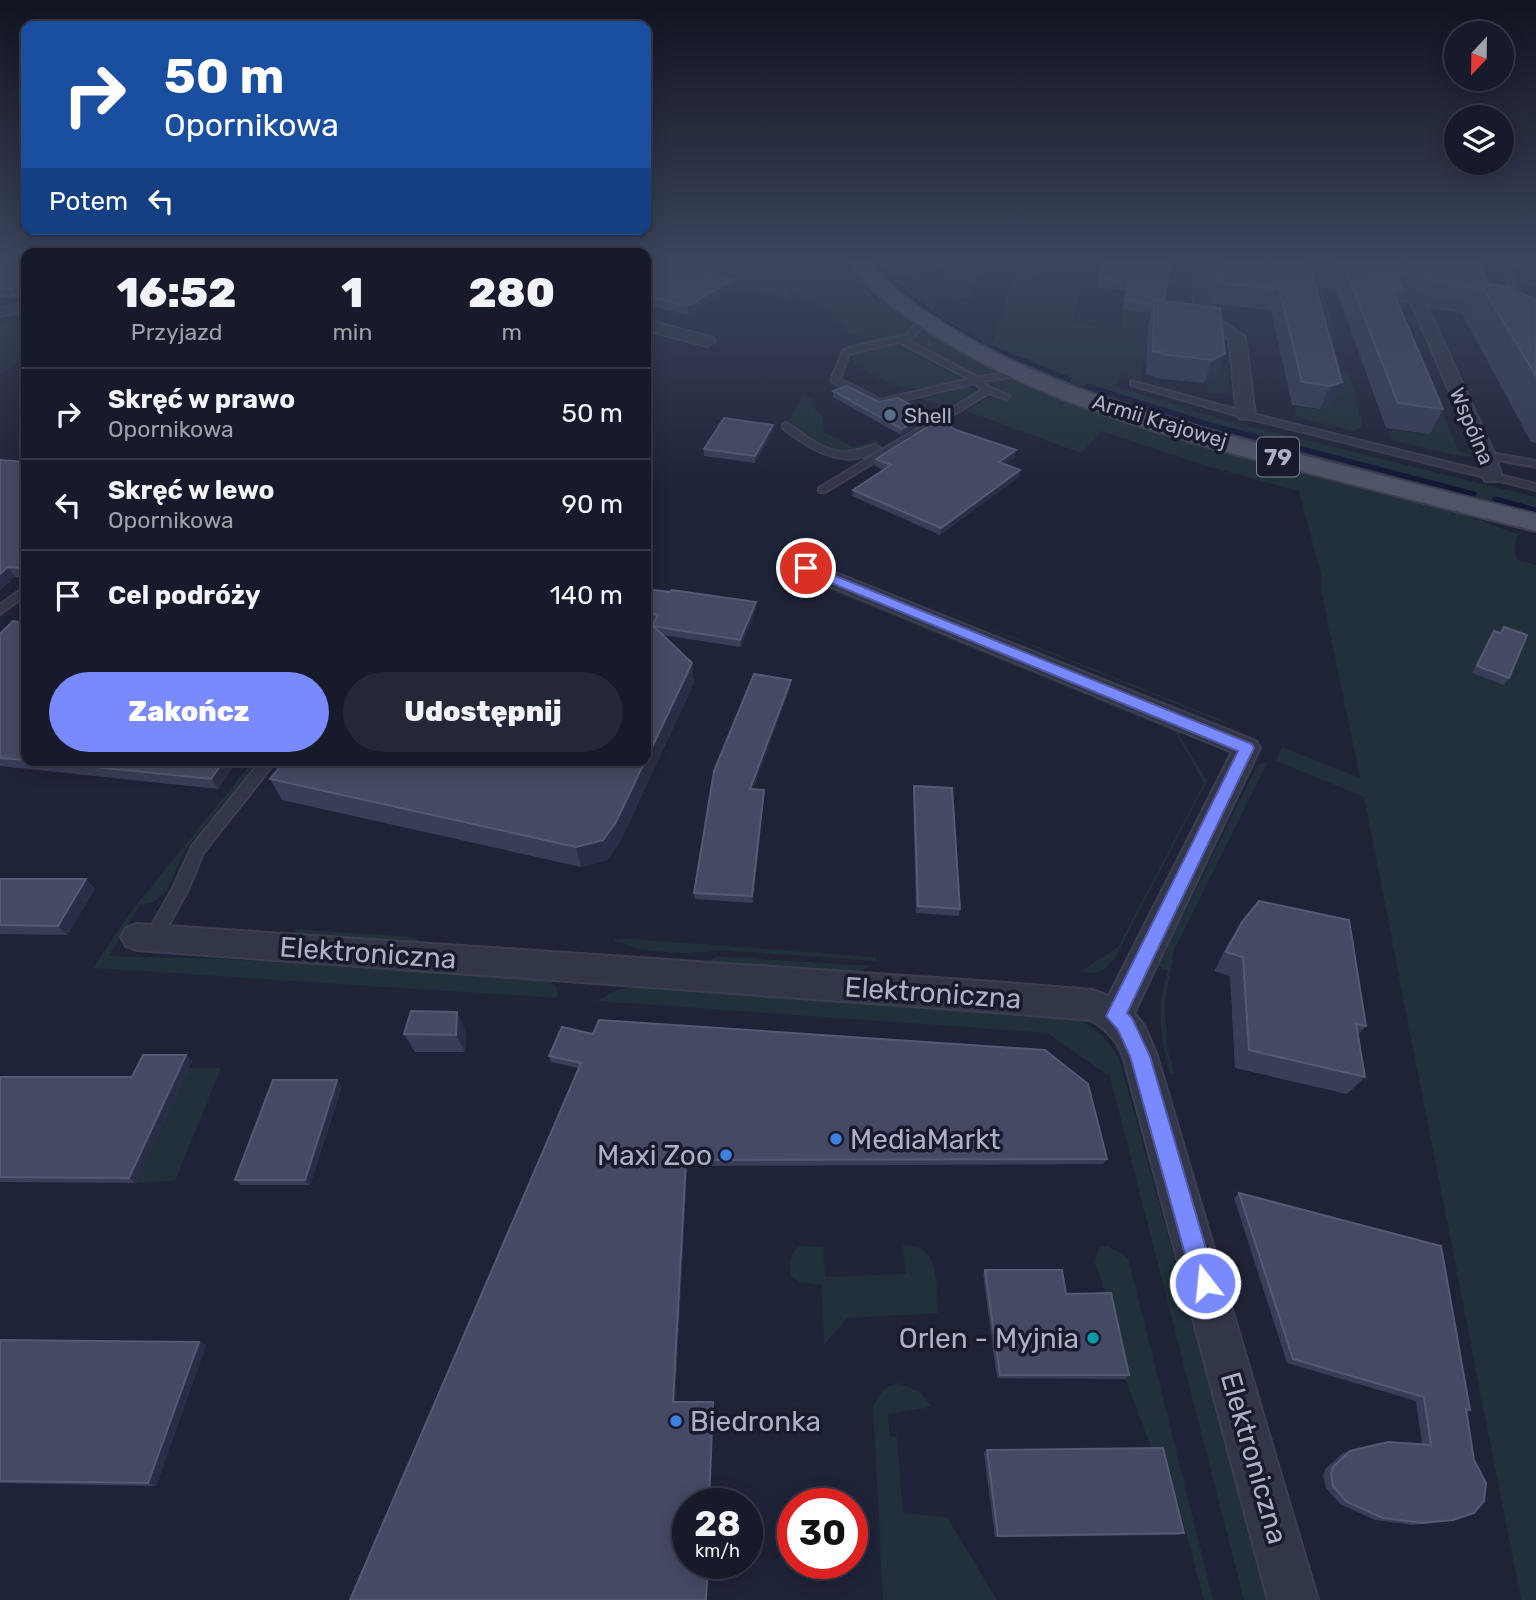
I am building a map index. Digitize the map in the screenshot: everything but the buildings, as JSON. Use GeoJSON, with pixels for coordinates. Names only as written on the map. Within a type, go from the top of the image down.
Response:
{"type":"FeatureCollection","features":[{"type":"Feature","properties":{"kind":"main road","name":"Armii Krajowej"},"geometry":{"type":"LineString","coordinates":[[951,336],[976,350],[1084,397],[1255,450],[1536,523]]}},
{"type":"Feature","properties":{"kind":"street"},"geometry":{"type":"LineString","coordinates":[[687,336],[707,341]]}},
{"type":"Feature","properties":{"kind":"street"},"geometry":{"type":"LineString","coordinates":[[1235,336],[1246,415]]}},
{"type":"Feature","properties":{"kind":"street","name":"Wspólna"},"geometry":{"type":"LineString","coordinates":[[1432,336],[1486,455],[1492,477]]}},
{"type":"Feature","properties":{"kind":"street"},"geometry":{"type":"LineString","coordinates":[[806,568],[1247,748],[1116,1016]]}},
{"type":"Feature","properties":{"kind":"street","name":"Elektroniczna"},"geometry":{"type":"LineString","coordinates":[[144,938],[1092,1005],[1116,1016],[1125,1024],[1140,1056],[1293,1600]]}},
{"type":"Feature","properties":{"kind":"lane"},"geometry":{"type":"LineString","coordinates":[[909,336],[846,353],[835,380],[880,403],[976,380],[1026,373]]}},
{"type":"Feature","properties":{"kind":"lane"},"geometry":{"type":"LineString","coordinates":[[900,340],[976,380],[988,390],[1006,396]]}},
{"type":"Feature","properties":{"kind":"lane"},"geometry":{"type":"LineString","coordinates":[[1134,383],[1246,415],[1536,487]]}},
{"type":"Feature","properties":{"kind":"lane"},"geometry":{"type":"LineString","coordinates":[[822,490],[988,390]]}},
{"type":"Feature","properties":{"kind":"lane"},"geometry":{"type":"LineString","coordinates":[[786,426],[802,440],[841,457],[852,458],[863,456],[897,436],[915,433]]}},
{"type":"Feature","properties":{"kind":"lane"},"geometry":{"type":"LineString","coordinates":[[1486,455],[1536,464]]}},
{"type":"Feature","properties":{"kind":"lane"},"geometry":{"type":"LineString","coordinates":[[0,611],[21,593]]}},
{"type":"Feature","properties":{"kind":"lane"},"geometry":{"type":"LineString","coordinates":[[144,938],[180,890],[197,850],[265,766]]}},
{"type":"Feature","properties":{"kind":"shaded area"},"geometry":{"type":"Polygon","coordinates":[[[0,336],[21,336],[21,360],[0,374],[0,336]]]}},
{"type":"Feature","properties":{"kind":"shaded area"},"geometry":{"type":"Polygon","coordinates":[[[859,336],[901,336],[880,341],[859,336]]]}},
{"type":"Feature","properties":{"kind":"shaded area"},"geometry":{"type":"Polygon","coordinates":[[[922,336],[932,336],[996,369],[997,372],[971,375],[910,342],[922,336]]]}},
{"type":"Feature","properties":{"kind":"shaded area"},"geometry":{"type":"Polygon","coordinates":[[[963,336],[986,339],[985,342],[976,343],[963,336]]]}},
{"type":"Feature","properties":{"kind":"shaded area"},"geometry":{"type":"Polygon","coordinates":[[[995,336],[1151,336],[1161,364],[1143,362],[1141,381],[1121,375],[1114,386],[1223,420],[1536,497],[1536,512],[1330,461],[1193,423],[1059,378],[986,348],[995,336]]]}},
{"type":"Feature","properties":{"kind":"shaded area"},"geometry":{"type":"Polygon","coordinates":[[[1321,336],[1334,336],[1343,372],[1349,373],[1363,426],[1354,431],[1296,417],[1295,407],[1324,410],[1323,401],[1334,402],[1321,336]]]}},
{"type":"Feature","properties":{"kind":"shaded area"},"geometry":{"type":"Polygon","coordinates":[[[894,343],[961,380],[931,389],[906,388],[854,365],[853,357],[859,351],[894,343]]]}},
{"type":"Feature","properties":{"kind":"shaded area"},"geometry":{"type":"Polygon","coordinates":[[[1207,364],[1228,366],[1230,392],[1206,393],[1208,376],[1217,376],[1217,369],[1207,364]]]}},
{"type":"Feature","properties":{"kind":"shaded area"},"geometry":{"type":"Polygon","coordinates":[[[1012,379],[1069,402],[1202,445],[1450,510],[1518,534],[1514,550],[1517,560],[1536,565],[1536,1600],[1521,1600],[1364,797],[1276,761],[1282,747],[1360,778],[1321,589],[1322,579],[1299,491],[1210,467],[1102,431],[1081,453],[966,411],[989,397],[1003,399],[1011,396],[988,383],[989,380],[1012,379]]]}},
{"type":"Feature","properties":{"kind":"shaded area"},"geometry":{"type":"Polygon","coordinates":[[[968,386],[977,390],[951,405],[939,405],[923,399],[968,386]]]}},
{"type":"Feature","properties":{"kind":"shaded area"},"geometry":{"type":"Polygon","coordinates":[[[1433,388],[1458,450],[1480,458],[1454,455],[1391,440],[1389,430],[1420,434],[1417,424],[1433,388]]]}},
{"type":"Feature","properties":{"kind":"shaded area"},"geometry":{"type":"Polygon","coordinates":[[[803,395],[812,398],[815,410],[822,415],[824,432],[853,447],[876,440],[880,442],[862,452],[850,454],[830,450],[812,440],[788,423],[803,395]]]}},
{"type":"Feature","properties":{"kind":"shaded area"},"geometry":{"type":"Polygon","coordinates":[[[786,572],[847,593],[1180,731],[1180,736],[1207,781],[1115,958],[1108,966],[1096,973],[1081,971],[1118,947],[1204,783],[1175,732],[786,572]]]}},
{"type":"Feature","properties":{"kind":"shaded area"},"geometry":{"type":"Polygon","coordinates":[[[910,597],[937,607],[1237,726],[1224,723],[910,597]]]}},
{"type":"Feature","properties":{"kind":"shaded area"},"geometry":{"type":"Polygon","coordinates":[[[1267,763],[1174,950],[1165,1002],[1167,1048],[1175,1074],[1170,1073],[1161,1022],[1162,997],[1168,971],[1158,966],[1257,766],[1267,763]]]}},
{"type":"Feature","properties":{"kind":"shaded area"},"geometry":{"type":"Polygon","coordinates":[[[249,766],[254,766],[185,850],[166,892],[153,902],[140,905],[109,956],[226,959],[546,980],[556,986],[558,998],[93,968],[129,914],[249,766]]]}},
{"type":"Feature","properties":{"kind":"shaded area"},"geometry":{"type":"Polygon","coordinates":[[[296,929],[415,937],[424,945],[293,936],[296,929]]]}},
{"type":"Feature","properties":{"kind":"shaded area"},"geometry":{"type":"Polygon","coordinates":[[[614,941],[876,957],[876,961],[716,950],[698,953],[669,952],[636,948],[614,941]]]}},
{"type":"Feature","properties":{"kind":"shaded area"},"geometry":{"type":"Polygon","coordinates":[[[717,956],[870,966],[855,972],[706,962],[717,956]]]}},
{"type":"Feature","properties":{"kind":"shaded area"},"geometry":{"type":"Polygon","coordinates":[[[639,986],[1067,1015],[1085,1023],[1107,1040],[1121,1065],[1268,1600],[1244,1600],[1110,1077],[1048,1033],[597,1001],[615,991],[639,986]]]}},
{"type":"Feature","properties":{"kind":"shaded area"},"geometry":{"type":"Polygon","coordinates":[[[188,1068],[221,1068],[175,1181],[136,1183],[188,1068]]]}},
{"type":"Feature","properties":{"kind":"shaded area"},"geometry":{"type":"Polygon","coordinates":[[[903,1245],[916,1246],[930,1258],[936,1278],[938,1313],[847,1318],[824,1345],[821,1285],[800,1282],[790,1275],[793,1252],[799,1246],[823,1247],[825,1277],[906,1274],[903,1245]]]}},
{"type":"Feature","properties":{"kind":"shaded area"},"geometry":{"type":"Polygon","coordinates":[[[1107,1246],[1123,1254],[1129,1261],[1213,1600],[1204,1600],[1177,1499],[1152,1449],[1125,1379],[1107,1298],[1095,1262],[1099,1248],[1107,1246]]]}},
{"type":"Feature","properties":{"kind":"shaded area"},"geometry":{"type":"Polygon","coordinates":[[[898,1383],[920,1392],[932,1407],[888,1414],[890,1436],[897,1437],[903,1513],[947,1517],[997,1600],[883,1600],[873,1406],[883,1391],[898,1383]]]}},
{"type":"Feature","properties":{"kind":"waterway"},"geometry":{"type":"LineString","coordinates":[[968,336],[980,342]]}},
{"type":"Feature","properties":{"kind":"waterway"},"geometry":{"type":"LineString","coordinates":[[990,347],[1069,379]]}},
{"type":"Feature","properties":{"kind":"waterway"},"geometry":{"type":"LineString","coordinates":[[1087,386],[1167,411]]}},
{"type":"Feature","properties":{"kind":"waterway"},"geometry":{"type":"LineString","coordinates":[[1161,409],[1210,425],[1474,494]]}},
{"type":"Feature","properties":{"kind":"waterway"},"geometry":{"type":"LineString","coordinates":[[1495,499],[1536,510]]}},
{"type":"Feature","properties":{"kind":"place","name":"Shell"},"geometry":{"type":"Point","coordinates":[890,415]}},
{"type":"Feature","properties":{"kind":"place","name":"MediaMarkt"},"geometry":{"type":"Point","coordinates":[836,1139]}},
{"type":"Feature","properties":{"kind":"place","name":"Maxi Zoo"},"geometry":{"type":"Point","coordinates":[726,1155]}},
{"type":"Feature","properties":{"kind":"place","name":"Orlen - Myjnia"},"geometry":{"type":"Point","coordinates":[1093,1338]}},
{"type":"Feature","properties":{"kind":"place","name":"Biedronka"},"geometry":{"type":"Point","coordinates":[676,1421]}},
{"type":"Feature","properties":{"kind":"route"},"geometry":{"type":"LineString","coordinates":[[806,568],[1247,748],[1116,1016],[1125,1024],[1140,1056],[1205,1283]]}}]}
